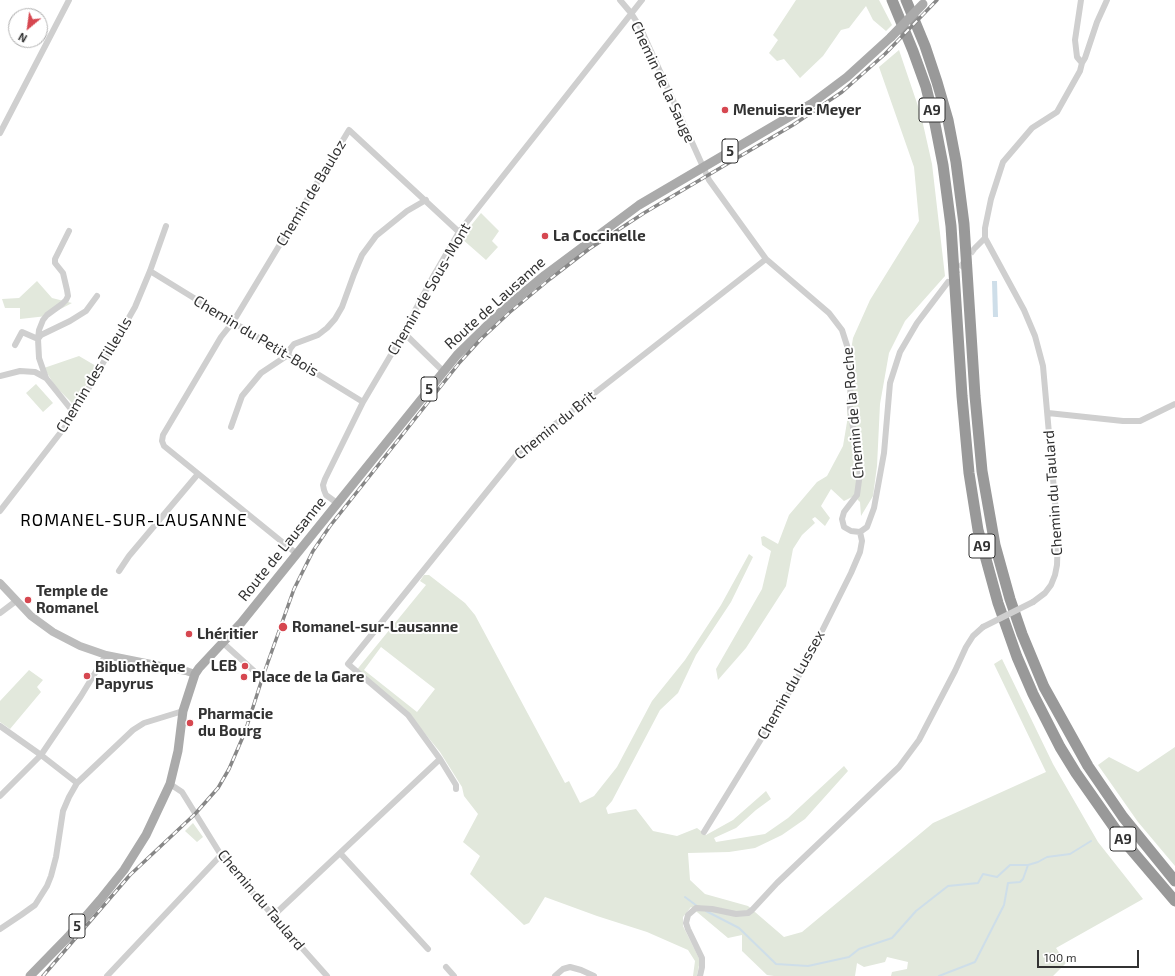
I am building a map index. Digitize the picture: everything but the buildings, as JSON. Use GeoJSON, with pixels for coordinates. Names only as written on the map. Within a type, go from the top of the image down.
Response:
{"type":"FeatureCollection","features":[{"type":"Feature","properties":{"kind":"highway","name":"A9"},"geometry":{"type":"LineString","coordinates":[[892,0],[926,87],[937,130],[943,164],[951,226],[967,453],[982,549],[996,597],[1017,657],[1042,713],[1076,773],[1123,840],[1175,901]]}},
{"type":"Feature","properties":{"kind":"highway","name":"A9"},"geometry":{"type":"LineString","coordinates":[[906,0],[925,46],[937,82],[948,120],[957,170],[964,224],[974,396],[984,490],[995,545],[1015,617],[1036,670],[1052,704],[1088,766],[1123,817],[1175,881]]}},
{"type":"Feature","properties":{"kind":"main road","name":"Route de Lausanne"},"geometry":{"type":"LineString","coordinates":[[195,674],[203,662],[241,622],[443,371],[471,340],[550,271],[639,205],[811,104],[852,73],[891,37],[924,2]]}},
{"type":"Feature","properties":{"kind":"main road","name":"5"},"geometry":{"type":"LineString","coordinates":[[30,976],[68,937],[124,870],[146,835],[170,784],[178,751],[183,711],[195,674]]}},
{"type":"Feature","properties":{"kind":"street"},"geometry":{"type":"LineString","coordinates":[[0,133],[69,0]]}},
{"type":"Feature","properties":{"kind":"street","name":"Chemin de la Sauge"},"geometry":{"type":"LineString","coordinates":[[620,0],[640,27],[702,167]]}},
{"type":"Feature","properties":{"kind":"street","name":"Chemin de Sous-Mont"},"geometry":{"type":"LineString","coordinates":[[337,503],[325,492],[323,488],[324,482],[363,402],[434,275],[460,232],[642,0]]}},
{"type":"Feature","properties":{"kind":"street"},"geometry":{"type":"LineString","coordinates":[[1081,0],[1075,40],[1077,57],[1082,63]]}},
{"type":"Feature","properties":{"kind":"street"},"geometry":{"type":"LineString","coordinates":[[975,248],[985,238],[985,228],[991,199],[1003,162],[1032,128],[1057,112],[1080,71],[1096,22],[1107,0]]}},
{"type":"Feature","properties":{"kind":"street","name":"Chemin de Bauloz"},"geometry":{"type":"LineString","coordinates":[[233,322],[349,130],[460,232]]}},
{"type":"Feature","properties":{"kind":"street","name":"Chemin de la Roche"},"geometry":{"type":"LineString","coordinates":[[702,167],[709,180],[766,259],[829,313],[842,330],[847,342],[851,366],[850,408],[860,478],[857,494],[842,516],[841,522],[844,527],[851,531],[860,532]]}},
{"type":"Feature","properties":{"kind":"street"},"geometry":{"type":"LineString","coordinates":[[231,427],[242,396],[264,370],[288,355],[294,344],[318,334],[327,328],[335,319],[342,307],[362,255],[376,236],[407,211],[426,200]]}},
{"type":"Feature","properties":{"kind":"street","name":"Chemin des Tilleuls"},"geometry":{"type":"LineString","coordinates":[[0,511],[60,434],[74,413],[128,319],[150,271],[166,226]]}},
{"type":"Feature","properties":{"kind":"street"},"geometry":{"type":"LineString","coordinates":[[69,231],[55,259],[55,263],[63,273],[68,296],[62,304],[46,314],[38,339],[39,358],[46,378],[74,413]]}},
{"type":"Feature","properties":{"kind":"street","name":"Chemin du Taulard"},"geometry":{"type":"LineString","coordinates":[[700,976],[702,958],[686,923],[686,918],[690,912],[696,908],[712,909],[736,914],[742,914],[752,910],[827,834],[899,767],[919,740],[973,636],[983,627],[1032,602],[1048,589],[1055,575],[1058,565],[1058,535],[1043,366],[1035,336],[1024,310],[985,238]]}},
{"type":"Feature","properties":{"kind":"street","name":"Chemin du Brit"},"geometry":{"type":"LineString","coordinates":[[440,759],[408,715],[348,664],[518,453],[766,259]]}},
{"type":"Feature","properties":{"kind":"street","name":"Chemin du Petit-Bois"},"geometry":{"type":"LineString","coordinates":[[150,271],[363,402]]}},
{"type":"Feature","properties":{"kind":"street"},"geometry":{"type":"LineString","coordinates":[[860,532],[869,524],[878,493],[884,453],[888,396],[900,352],[908,337],[948,282]]}},
{"type":"Feature","properties":{"kind":"street"},"geometry":{"type":"LineString","coordinates":[[38,339],[41,335],[86,312],[97,296]]}},
{"type":"Feature","properties":{"kind":"street"},"geometry":{"type":"LineString","coordinates":[[233,322],[221,337],[163,435],[162,441],[164,446],[297,554]]}},
{"type":"Feature","properties":{"kind":"street"},"geometry":{"type":"LineString","coordinates":[[15,345],[22,332],[38,339]]}},
{"type":"Feature","properties":{"kind":"street"},"geometry":{"type":"LineString","coordinates":[[403,332],[443,371]]}},
{"type":"Feature","properties":{"kind":"street"},"geometry":{"type":"LineString","coordinates":[[0,376],[20,371],[35,372],[46,378]]}},
{"type":"Feature","properties":{"kind":"street"},"geometry":{"type":"LineString","coordinates":[[1048,413],[1123,421],[1140,421],[1175,404]]}},
{"type":"Feature","properties":{"kind":"street"},"geometry":{"type":"LineString","coordinates":[[119,571],[129,556],[198,474]]}},
{"type":"Feature","properties":{"kind":"street","name":"Chemin du Lussex"},"geometry":{"type":"LineString","coordinates":[[704,832],[774,718],[805,664],[860,552],[862,541],[860,532]]}},
{"type":"Feature","properties":{"kind":"street"},"geometry":{"type":"LineString","coordinates":[[0,583],[31,616],[52,632],[80,646],[106,655],[195,674]]}},
{"type":"Feature","properties":{"kind":"street"},"geometry":{"type":"LineString","coordinates":[[0,614],[16,601]]}},
{"type":"Feature","properties":{"kind":"street"},"geometry":{"type":"LineString","coordinates":[[222,642],[254,671]]}},
{"type":"Feature","properties":{"kind":"street"},"geometry":{"type":"LineString","coordinates":[[0,796],[41,755],[81,696],[106,655]]}},
{"type":"Feature","properties":{"kind":"street"},"geometry":{"type":"LineString","coordinates":[[0,929],[29,910],[40,898],[47,886],[56,857],[63,810],[77,783],[133,730],[144,723],[183,711]]}},
{"type":"Feature","properties":{"kind":"street"},"geometry":{"type":"LineString","coordinates":[[0,726],[77,783]]}},
{"type":"Feature","properties":{"kind":"street"},"geometry":{"type":"LineString","coordinates":[[274,915],[440,759],[456,785],[456,789]]}},
{"type":"Feature","properties":{"kind":"street","name":"Chemin du Taulard"},"geometry":{"type":"LineString","coordinates":[[170,784],[182,792],[221,855],[236,874],[327,976]]}},
{"type":"Feature","properties":{"kind":"street"},"geometry":{"type":"LineString","coordinates":[[340,853],[428,949]]}},
{"type":"Feature","properties":{"kind":"street"},"geometry":{"type":"LineString","coordinates":[[107,976],[221,855]]}},
{"type":"Feature","properties":{"kind":"street"},"geometry":{"type":"LineString","coordinates":[[446,967],[454,976]]}},
{"type":"Feature","properties":{"kind":"street"},"geometry":{"type":"LineString","coordinates":[[555,976],[563,969],[574,968],[594,976]]}},
{"type":"Feature","properties":{"kind":"shaded area"},"geometry":{"type":"Polygon","coordinates":[[[796,0],[879,0],[892,25],[886,31],[873,20],[866,6],[849,28],[841,30],[823,56],[800,78],[784,59],[777,61],[769,53],[778,40],[773,35],[796,0]]]}},
{"type":"Feature","properties":{"kind":"shaded area"},"geometry":{"type":"Polygon","coordinates":[[[899,50],[921,115],[932,164],[945,276],[905,321],[889,353],[880,404],[877,466],[873,496],[861,516],[860,502],[854,496],[844,501],[831,489],[821,506],[830,518],[825,526],[815,517],[812,519],[815,523],[802,535],[793,549],[786,586],[746,648],[718,680],[716,669],[762,589],[771,551],[762,545],[761,537],[764,536],[778,544],[789,515],[817,482],[827,476],[843,446],[847,422],[848,369],[853,338],[870,300],[919,221],[914,167],[879,67],[899,50]]]}},
{"type":"Feature","properties":{"kind":"shaded area"},"geometry":{"type":"Polygon","coordinates":[[[481,213],[499,231],[492,241],[498,247],[486,260],[461,238],[481,213]]]}},
{"type":"Feature","properties":{"kind":"shaded area"},"geometry":{"type":"Polygon","coordinates":[[[37,281],[52,298],[72,303],[47,316],[20,319],[20,308],[5,308],[2,299],[19,298],[37,281]]]}},
{"type":"Feature","properties":{"kind":"shaded area"},"geometry":{"type":"Polygon","coordinates":[[[992,281],[997,281],[998,317],[993,317],[992,281]]]}},
{"type":"Feature","properties":{"kind":"shaded area"},"geometry":{"type":"Polygon","coordinates":[[[79,356],[96,366],[77,402],[73,404],[55,386],[44,368],[79,356]]]}},
{"type":"Feature","properties":{"kind":"shaded area"},"geometry":{"type":"Polygon","coordinates":[[[36,384],[53,403],[43,412],[26,393],[36,384]]]}},
{"type":"Feature","properties":{"kind":"shaded area"},"geometry":{"type":"Polygon","coordinates":[[[749,554],[753,557],[731,602],[696,655],[678,693],[660,710],[612,801],[606,808],[608,814],[636,809],[653,831],[677,836],[697,828],[706,835],[733,820],[766,791],[771,799],[736,828],[714,838],[716,842],[765,834],[788,818],[844,766],[848,771],[805,819],[782,835],[755,848],[729,852],[688,853],[690,880],[705,894],[748,906],[784,937],[802,932],[933,823],[1046,772],[994,664],[1002,659],[1053,764],[1098,842],[1143,899],[1056,948],[1066,963],[1053,976],[891,976],[892,972],[907,969],[908,962],[887,957],[885,962],[864,967],[857,963],[855,976],[767,975],[742,951],[742,935],[728,938],[691,907],[683,917],[683,926],[700,960],[697,976],[693,976],[695,961],[688,950],[647,932],[545,897],[529,923],[524,925],[470,874],[480,856],[463,842],[478,814],[464,796],[462,787],[440,752],[404,708],[355,672],[426,585],[420,581],[424,575],[429,575],[465,603],[475,615],[565,783],[569,781],[580,803],[594,796],[617,767],[652,701],[685,660],[721,605],[749,554]],[[381,647],[364,670],[417,712],[435,689],[381,647]]]}},
{"type":"Feature","properties":{"kind":"shaded area"},"geometry":{"type":"Polygon","coordinates":[[[29,670],[43,680],[37,687],[41,692],[10,729],[0,722],[0,701],[29,670]]]}},
{"type":"Feature","properties":{"kind":"shaded area"},"geometry":{"type":"Polygon","coordinates":[[[1175,747],[1175,866],[1138,822],[1098,765],[1109,757],[1138,772],[1175,747]]]}},
{"type":"Feature","properties":{"kind":"shaded area"},"geometry":{"type":"Polygon","coordinates":[[[193,823],[203,837],[197,842],[185,831],[193,823]]]}},
{"type":"Feature","properties":{"kind":"waterway"},"geometry":{"type":"LineString","coordinates":[[706,911],[739,928],[776,964],[808,966],[849,957],[859,949],[892,938],[916,911],[948,886],[978,883],[983,874],[997,877],[1010,865],[1028,865],[1047,857],[1070,854],[1091,841]]}},
{"type":"Feature","properties":{"kind":"waterway"},"geometry":{"type":"LineString","coordinates":[[939,976],[975,962],[1004,905],[1008,883],[1020,882],[1023,879],[1028,865]]}},
{"type":"Feature","properties":{"kind":"waterway"},"geometry":{"type":"LineString","coordinates":[[685,897],[697,906]]}},
{"type":"Feature","properties":{"kind":"tunnel"},"geometry":{"type":"LineString","coordinates":[[954,275],[975,248]]}},
{"type":"Feature","properties":{"kind":"railway"},"geometry":{"type":"LineString","coordinates":[[43,976],[130,875],[195,814],[218,788],[229,769],[245,732],[294,589],[313,551],[330,526],[460,362],[481,339],[510,312],[589,249],[644,213],[793,125],[842,92],[885,54],[937,0]]}},
{"type":"Feature","properties":{"kind":"place","name":"Menuiserie Meyer"},"geometry":{"type":"Point","coordinates":[725,110]}},
{"type":"Feature","properties":{"kind":"place","name":"La Coccinelle"},"geometry":{"type":"Point","coordinates":[545,236]}},
{"type":"Feature","properties":{"kind":"place","name":"Temple de Romanel"},"geometry":{"type":"Point","coordinates":[28,600]}},
{"type":"Feature","properties":{"kind":"place","name":"Romanel-sur-Lausanne"},"geometry":{"type":"Point","coordinates":[283,627]}},
{"type":"Feature","properties":{"kind":"place","name":"Lhéritier"},"geometry":{"type":"Point","coordinates":[189,634]}},
{"type":"Feature","properties":{"kind":"place","name":"LEB"},"geometry":{"type":"Point","coordinates":[245,666]}},
{"type":"Feature","properties":{"kind":"place","name":"Bibliothèque Papyrus"},"geometry":{"type":"Point","coordinates":[87,676]}},
{"type":"Feature","properties":{"kind":"place","name":"Place de la Gare"},"geometry":{"type":"Point","coordinates":[244,677]}},
{"type":"Feature","properties":{"kind":"place","name":"Pharmacie du Bourg"},"geometry":{"type":"Point","coordinates":[190,723]}},
{"type":"Feature","properties":{"kind":"district","name":"ROMANEL-SUR-LAUSANNE"},"geometry":{"type":"Point","coordinates":[134,520]}}]}
